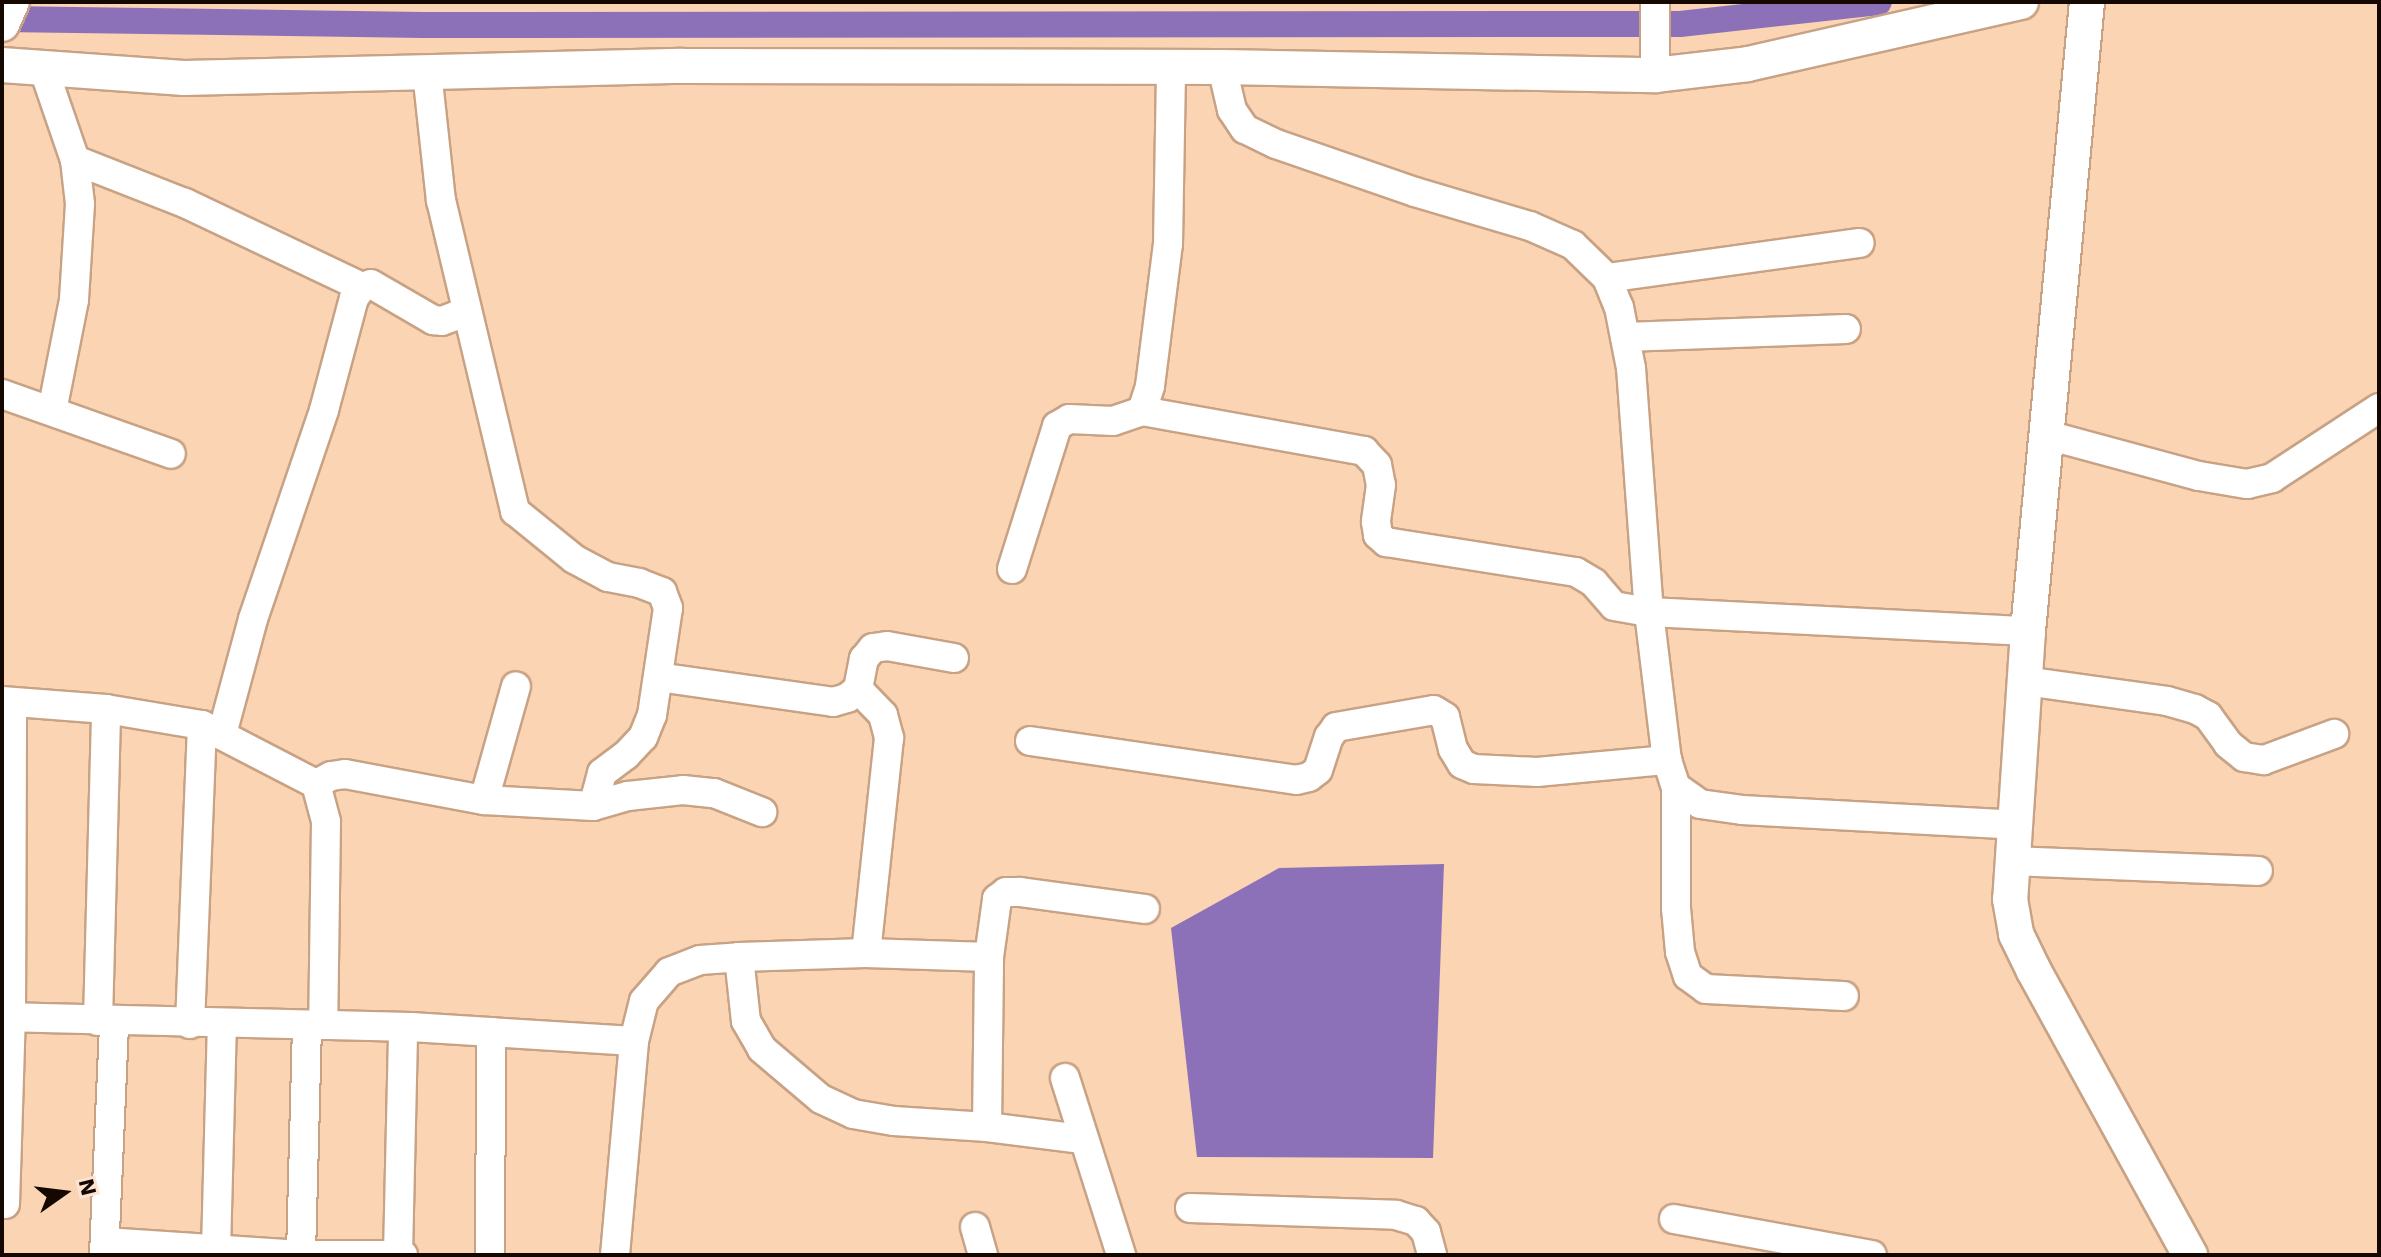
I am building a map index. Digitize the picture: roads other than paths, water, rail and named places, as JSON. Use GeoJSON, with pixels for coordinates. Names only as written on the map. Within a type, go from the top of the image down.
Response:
{"type":"FeatureCollection","features":[{"type":"Feature","properties":{"kind":"street"},"geometry":{"type":"LineString","coordinates":[[2,24],[12,2]]}},
{"type":"Feature","properties":{"kind":"street"},"geometry":{"type":"LineString","coordinates":[[1655,2],[1655,75]]}},
{"type":"Feature","properties":{"kind":"street"},"geometry":{"type":"LineString","coordinates":[[2,65],[184,78],[682,66],[1222,67],[1655,75],[1748,64],[2021,2]]}},
{"type":"Feature","properties":{"kind":"street"},"geometry":{"type":"LineString","coordinates":[[2087,2],[2028,631],[2010,899],[2016,934],[2190,1255]]}},
{"type":"Feature","properties":{"kind":"street"},"geometry":{"type":"LineString","coordinates":[[1142,411],[1150,386],[1168,244],[1171,67]]}},
{"type":"Feature","properties":{"kind":"street"},"geometry":{"type":"LineString","coordinates":[[1222,67],[1232,110],[1245,129],[1276,144],[1415,192],[1530,226],[1573,245],[1607,278],[1631,368],[1649,612],[1667,760],[1676,787],[1676,908],[1680,952],[1688,976],[1706,989],[1844,996]]}},
{"type":"Feature","properties":{"kind":"street"},"geometry":{"type":"LineString","coordinates":[[44,70],[75,160],[80,204],[74,300],[52,411]]}},
{"type":"Feature","properties":{"kind":"street"},"geometry":{"type":"LineString","coordinates":[[427,72],[441,200],[515,511],[574,559],[608,577],[639,583],[662,592],[668,608],[652,715],[643,737],[602,773],[593,806]]}},
{"type":"Feature","properties":{"kind":"street"},"geometry":{"type":"LineString","coordinates":[[75,160],[185,203],[362,287]]}},
{"type":"Feature","properties":{"kind":"street"},"geometry":{"type":"LineString","coordinates":[[1607,278],[1860,243]]}},
{"type":"Feature","properties":{"kind":"street"},"geometry":{"type":"LineString","coordinates":[[190,1024],[212,729],[324,410],[354,298],[362,287],[371,284],[433,320],[442,321],[466,312]]}},
{"type":"Feature","properties":{"kind":"street"},"geometry":{"type":"LineString","coordinates":[[1625,337],[1846,329]]}},
{"type":"Feature","properties":{"kind":"street"},"geometry":{"type":"LineString","coordinates":[[2,394],[171,454]]}},
{"type":"Feature","properties":{"kind":"street"},"geometry":{"type":"LineString","coordinates":[[2047,435],[2199,476],[2247,484],[2272,478],[2379,408]]}},
{"type":"Feature","properties":{"kind":"street"},"geometry":{"type":"LineString","coordinates":[[1012,569],[1057,426],[1069,419],[1113,421],[1142,411],[1364,451],[1377,465],[1381,485],[1376,522],[1378,535],[1386,542],[1576,572],[1594,583],[1614,606],[1649,612],[2028,631]]}},
{"type":"Feature","properties":{"kind":"street"},"geometry":{"type":"LineString","coordinates":[[658,677],[833,702],[847,698],[858,689],[864,659],[873,648],[887,646],[954,658]]}},
{"type":"Feature","properties":{"kind":"street"},"geometry":{"type":"LineString","coordinates":[[2025,681],[2167,701],[2195,709],[2208,716],[2228,744],[2244,757],[2264,760],[2334,734]]}},
{"type":"Feature","properties":{"kind":"street"},"geometry":{"type":"LineString","coordinates":[[484,800],[516,686]]}},
{"type":"Feature","properties":{"kind":"street"},"geometry":{"type":"LineString","coordinates":[[858,689],[883,715],[889,738],[866,953]]}},
{"type":"Feature","properties":{"kind":"street"},"geometry":{"type":"LineString","coordinates":[[5,1204],[7,702],[106,709],[212,729],[316,784],[326,822],[301,1255]]}},
{"type":"Feature","properties":{"kind":"street"},"geometry":{"type":"LineString","coordinates":[[106,709],[105,1249],[400,1255],[403,1027]]}},
{"type":"Feature","properties":{"kind":"street"},"geometry":{"type":"LineString","coordinates":[[1030,741],[1296,780],[1309,777],[1318,770],[1329,737],[1336,727],[1434,710],[1445,717],[1453,749],[1462,764],[1474,769],[1537,772],[1667,760]]}},
{"type":"Feature","properties":{"kind":"street"},"geometry":{"type":"LineString","coordinates":[[316,784],[331,776],[345,774],[484,800],[593,806],[628,796],[683,790],[714,793],[762,812]]}},
{"type":"Feature","properties":{"kind":"street"},"geometry":{"type":"LineString","coordinates":[[1676,787],[1700,804],[1742,810],[2016,825]]}},
{"type":"Feature","properties":{"kind":"street"},"geometry":{"type":"LineString","coordinates":[[2013,861],[2258,871]]}},
{"type":"Feature","properties":{"kind":"street"},"geometry":{"type":"LineString","coordinates":[[987,1127],[989,957],[997,899],[1006,892],[1145,909]]}},
{"type":"Feature","properties":{"kind":"street"},"geometry":{"type":"LineString","coordinates":[[615,1255],[634,1041],[644,1001],[669,972],[700,960],[739,957],[866,953],[989,957]]}},
{"type":"Feature","properties":{"kind":"street"},"geometry":{"type":"LineString","coordinates":[[739,957],[746,1021],[762,1049],[821,1099],[853,1114],[1082,1139]]}},
{"type":"Feature","properties":{"kind":"street"},"geometry":{"type":"LineString","coordinates":[[6,1017],[222,1025],[403,1027],[634,1041]]}},
{"type":"Feature","properties":{"kind":"street"},"geometry":{"type":"LineString","coordinates":[[216,1250],[222,1025]]}},
{"type":"Feature","properties":{"kind":"street"},"geometry":{"type":"LineString","coordinates":[[490,1255],[491,1032]]}},
{"type":"Feature","properties":{"kind":"street"},"geometry":{"type":"LineString","coordinates":[[1065,1078],[1121,1255]]}},
{"type":"Feature","properties":{"kind":"street"},"geometry":{"type":"LineString","coordinates":[[1190,1208],[1396,1215],[1416,1221],[1426,1232],[1432,1255]]}},
{"type":"Feature","properties":{"kind":"street"},"geometry":{"type":"LineString","coordinates":[[1674,1219],[1872,1255]]}},
{"type":"Feature","properties":{"kind":"street"},"geometry":{"type":"LineString","coordinates":[[975,1227],[983,1255]]}},
{"type":"Feature","properties":{"kind":"waterway"},"geometry":{"type":"LineString","coordinates":[[2,19],[423,25],[1680,24],[1879,2]]}}]}
